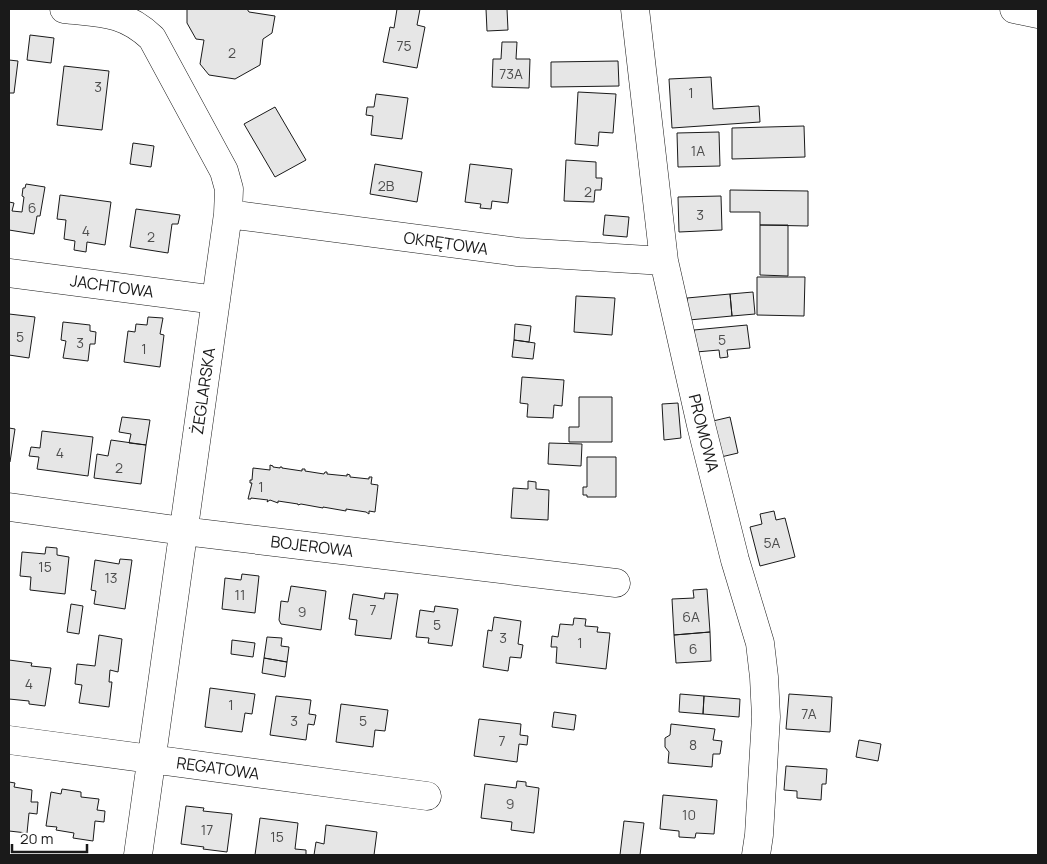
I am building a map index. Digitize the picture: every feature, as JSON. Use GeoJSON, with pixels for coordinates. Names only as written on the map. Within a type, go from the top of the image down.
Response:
{"type":"FeatureCollection","features":[{"type":"Feature","properties":{"kind":"street","name":"ŻEGLARSKA"},"geometry":{"type":"LineString","coordinates":[[64,9],[122,17],[141,28],[152,38],[224,171],[229,190],[228,214],[138,855]]}},
{"type":"Feature","properties":{"kind":"street","name":"PROMOWA"},"geometry":{"type":"LineString","coordinates":[[635,9],[664,261],[701,425],[733,550],[760,643],[766,717],[759,835],[756,855]]}},
{"type":"Feature","properties":{"kind":"street"},"geometry":{"type":"LineString","coordinates":[[1014,9],[1038,14]]}},
{"type":"Feature","properties":{"kind":"street","name":"OKRĘTOWA"},"geometry":{"type":"LineString","coordinates":[[228,214],[518,252],[664,261]]}},
{"type":"Feature","properties":{"kind":"street","name":"JACHTOWA"},"geometry":{"type":"LineString","coordinates":[[9,273],[216,300]]}},
{"type":"Feature","properties":{"kind":"street","name":"BOJEROWA"},"geometry":{"type":"LineString","coordinates":[[9,507],[183,531],[616,583]]}},
{"type":"Feature","properties":{"kind":"street","name":"REGATOWA"},"geometry":{"type":"LineString","coordinates":[[9,740],[427,796]]}},
{"type":"Feature","properties":{"kind":"building"},"geometry":{"type":"Polygon","coordinates":[[[187,9],[247,9],[249,12],[275,16],[272,33],[263,39],[260,65],[235,79],[209,75],[200,64],[204,40],[196,39],[187,23],[187,9]]]}},
{"type":"Feature","properties":{"kind":"building"},"geometry":{"type":"Polygon","coordinates":[[[397,9],[420,9],[417,25],[425,27],[417,68],[383,62],[390,27],[394,28],[397,9]]]}},
{"type":"Feature","properties":{"kind":"building"},"geometry":{"type":"Polygon","coordinates":[[[486,9],[507,9],[508,30],[487,31],[486,9]]]}},
{"type":"Feature","properties":{"kind":"building"},"geometry":{"type":"Polygon","coordinates":[[[30,35],[54,38],[51,63],[27,60],[30,35]]]}},
{"type":"Feature","properties":{"kind":"building"},"geometry":{"type":"Polygon","coordinates":[[[502,42],[517,42],[516,59],[530,59],[529,88],[492,87],[493,59],[501,59],[502,42]]]}},
{"type":"Feature","properties":{"kind":"building"},"geometry":{"type":"Polygon","coordinates":[[[9,60],[18,61],[14,93],[9,93],[9,60]]]}},
{"type":"Feature","properties":{"kind":"building"},"geometry":{"type":"Polygon","coordinates":[[[618,61],[619,86],[551,87],[551,62],[618,61]]]}},
{"type":"Feature","properties":{"kind":"building"},"geometry":{"type":"Polygon","coordinates":[[[64,66],[109,71],[102,130],[57,125],[64,66]]]}},
{"type":"Feature","properties":{"kind":"building"},"geometry":{"type":"Polygon","coordinates":[[[711,77],[713,109],[759,106],[760,122],[672,128],[669,79],[711,77]]]}},
{"type":"Feature","properties":{"kind":"building"},"geometry":{"type":"Polygon","coordinates":[[[578,92],[616,94],[613,133],[599,132],[598,146],[575,144],[578,92]]]}},
{"type":"Feature","properties":{"kind":"building"},"geometry":{"type":"Polygon","coordinates":[[[376,94],[408,98],[402,139],[371,135],[373,116],[366,115],[367,107],[374,107],[376,94]]]}},
{"type":"Feature","properties":{"kind":"building"},"geometry":{"type":"Polygon","coordinates":[[[275,107],[306,160],[275,177],[244,124],[275,107]]]}},
{"type":"Feature","properties":{"kind":"building"},"geometry":{"type":"Polygon","coordinates":[[[804,126],[805,157],[732,159],[732,128],[804,126]]]}},
{"type":"Feature","properties":{"kind":"building"},"geometry":{"type":"Polygon","coordinates":[[[719,132],[720,166],[678,167],[677,133],[719,132]]]}},
{"type":"Feature","properties":{"kind":"building"},"geometry":{"type":"Polygon","coordinates":[[[133,143],[154,146],[151,167],[130,164],[133,143]]]}},
{"type":"Feature","properties":{"kind":"building"},"geometry":{"type":"Polygon","coordinates":[[[566,160],[596,162],[596,178],[602,178],[601,190],[595,190],[594,202],[564,201],[566,160]]]}},
{"type":"Feature","properties":{"kind":"building"},"geometry":{"type":"Polygon","coordinates":[[[375,164],[422,172],[417,202],[370,194],[375,164]]]}},
{"type":"Feature","properties":{"kind":"building"},"geometry":{"type":"Polygon","coordinates":[[[470,164],[512,169],[508,203],[492,201],[491,209],[480,208],[481,204],[465,202],[470,164]]]}},
{"type":"Feature","properties":{"kind":"building"},"geometry":{"type":"Polygon","coordinates":[[[26,184],[45,187],[40,216],[37,216],[34,234],[9,230],[9,202],[14,203],[12,211],[22,212],[23,188],[25,188],[26,184]]]}},
{"type":"Feature","properties":{"kind":"building"},"geometry":{"type":"Polygon","coordinates":[[[730,190],[808,191],[808,226],[760,225],[760,212],[730,212],[730,190]]]}},
{"type":"Feature","properties":{"kind":"building"},"geometry":{"type":"Polygon","coordinates":[[[60,195],[111,202],[105,245],[87,242],[86,252],[74,250],[75,241],[64,239],[66,220],[57,219],[60,195]]]}},
{"type":"Feature","properties":{"kind":"building"},"geometry":{"type":"Polygon","coordinates":[[[721,196],[722,230],[679,232],[678,197],[721,196]]]}},
{"type":"Feature","properties":{"kind":"building"},"geometry":{"type":"Polygon","coordinates":[[[136,209],[180,215],[178,224],[172,224],[168,253],[130,247],[136,209]]]}},
{"type":"Feature","properties":{"kind":"building"},"geometry":{"type":"Polygon","coordinates":[[[605,215],[629,217],[627,237],[603,235],[605,215]]]}},
{"type":"Feature","properties":{"kind":"building"},"geometry":{"type":"Polygon","coordinates":[[[760,225],[788,225],[788,276],[760,275],[760,225]]]}},
{"type":"Feature","properties":{"kind":"building"},"geometry":{"type":"Polygon","coordinates":[[[757,277],[805,277],[804,316],[757,315],[757,277]]]}},
{"type":"Feature","properties":{"kind":"building"},"geometry":{"type":"Polygon","coordinates":[[[753,292],[755,314],[732,316],[730,294],[753,292]]]}},
{"type":"Feature","properties":{"kind":"building"},"geometry":{"type":"Polygon","coordinates":[[[730,294],[732,316],[689,320],[687,298],[730,294]]]}},
{"type":"Feature","properties":{"kind":"building"},"geometry":{"type":"Polygon","coordinates":[[[576,296],[615,298],[612,335],[574,332],[576,296]]]}},
{"type":"Feature","properties":{"kind":"building"},"geometry":{"type":"Polygon","coordinates":[[[9,314],[35,317],[29,358],[9,355],[9,314]]]}},
{"type":"Feature","properties":{"kind":"building"},"geometry":{"type":"Polygon","coordinates":[[[148,317],[163,318],[160,334],[164,335],[160,367],[124,362],[128,331],[135,332],[136,324],[147,325],[148,317]]]}},
{"type":"Feature","properties":{"kind":"building"},"geometry":{"type":"Polygon","coordinates":[[[63,322],[90,325],[90,331],[96,332],[95,344],[90,344],[88,361],[63,358],[66,341],[61,340],[63,322]]]}},
{"type":"Feature","properties":{"kind":"building"},"geometry":{"type":"Polygon","coordinates":[[[515,324],[531,326],[529,342],[514,340],[515,324]]]}},
{"type":"Feature","properties":{"kind":"building"},"geometry":{"type":"Polygon","coordinates":[[[747,325],[750,348],[727,350],[728,357],[720,358],[719,350],[696,352],[694,330],[747,325]]]}},
{"type":"Feature","properties":{"kind":"building"},"geometry":{"type":"Polygon","coordinates":[[[514,340],[535,343],[533,359],[512,357],[514,340]]]}},
{"type":"Feature","properties":{"kind":"building"},"geometry":{"type":"Polygon","coordinates":[[[522,377],[564,380],[562,406],[554,405],[553,418],[527,417],[528,404],[520,403],[522,377]]]}},
{"type":"Feature","properties":{"kind":"building"},"geometry":{"type":"Polygon","coordinates":[[[579,397],[612,397],[612,442],[569,442],[569,427],[579,427],[579,397]]]}},
{"type":"Feature","properties":{"kind":"building"},"geometry":{"type":"Polygon","coordinates":[[[678,403],[681,438],[664,440],[662,404],[678,403]]]}},
{"type":"Feature","properties":{"kind":"building"},"geometry":{"type":"Polygon","coordinates":[[[122,417],[150,420],[146,445],[129,443],[131,434],[119,432],[122,417]]]}},
{"type":"Feature","properties":{"kind":"building"},"geometry":{"type":"Polygon","coordinates":[[[730,417],[738,453],[721,457],[713,421],[730,417]]]}},
{"type":"Feature","properties":{"kind":"building"},"geometry":{"type":"Polygon","coordinates":[[[9,428],[15,429],[10,462],[9,461],[9,428]]]}},
{"type":"Feature","properties":{"kind":"building"},"geometry":{"type":"Polygon","coordinates":[[[42,431],[93,437],[88,476],[37,469],[39,457],[29,456],[31,447],[40,448],[42,431]]]}},
{"type":"Feature","properties":{"kind":"building"},"geometry":{"type":"Polygon","coordinates":[[[111,440],[146,445],[141,484],[94,478],[97,454],[108,456],[111,440]]]}},
{"type":"Feature","properties":{"kind":"building"},"geometry":{"type":"Polygon","coordinates":[[[549,443],[582,444],[581,466],[548,464],[549,443]]]}},
{"type":"Feature","properties":{"kind":"building"},"geometry":{"type":"Polygon","coordinates":[[[587,457],[616,457],[616,497],[587,497],[587,495],[583,495],[583,487],[587,487],[587,457]]]}},
{"type":"Feature","properties":{"kind":"building"},"geometry":{"type":"Polygon","coordinates":[[[270,465],[302,471],[302,469],[305,469],[305,471],[324,474],[327,472],[327,474],[347,476],[347,474],[350,477],[369,479],[369,477],[372,477],[371,484],[378,485],[375,512],[369,511],[369,514],[346,509],[346,511],[278,501],[278,503],[270,500],[267,502],[268,500],[248,499],[253,468],[270,470],[270,465]]]}},
{"type":"Feature","properties":{"kind":"building"},"geometry":{"type":"Polygon","coordinates":[[[528,481],[536,482],[536,489],[549,490],[548,520],[511,518],[513,488],[528,489],[528,481]]]}},
{"type":"Feature","properties":{"kind":"building"},"geometry":{"type":"Polygon","coordinates":[[[774,511],[776,520],[785,518],[795,557],[760,566],[750,527],[762,524],[760,514],[774,511]]]}},
{"type":"Feature","properties":{"kind":"building"},"geometry":{"type":"Polygon","coordinates":[[[46,547],[57,548],[57,555],[69,557],[65,594],[30,590],[31,577],[20,576],[22,552],[45,554],[46,547]]]}},
{"type":"Feature","properties":{"kind":"building"},"geometry":{"type":"Polygon","coordinates":[[[120,559],[132,560],[125,609],[94,604],[96,591],[91,590],[95,560],[119,564],[120,559]]]}},
{"type":"Feature","properties":{"kind":"building"},"geometry":{"type":"Polygon","coordinates":[[[242,574],[259,576],[255,613],[222,609],[225,578],[241,580],[242,574]]]}},
{"type":"Feature","properties":{"kind":"building"},"geometry":{"type":"Polygon","coordinates":[[[291,586],[326,591],[321,630],[281,624],[279,620],[281,601],[288,602],[291,586]]]}},
{"type":"Feature","properties":{"kind":"building"},"geometry":{"type":"Polygon","coordinates":[[[707,589],[710,632],[674,635],[672,599],[694,598],[693,590],[707,589]]]}},
{"type":"Feature","properties":{"kind":"building"},"geometry":{"type":"Polygon","coordinates":[[[385,593],[398,594],[391,639],[355,635],[357,620],[349,619],[353,594],[384,599],[385,593]]]}},
{"type":"Feature","properties":{"kind":"building"},"geometry":{"type":"Polygon","coordinates":[[[71,604],[83,606],[79,634],[67,632],[71,604]]]}},
{"type":"Feature","properties":{"kind":"building"},"geometry":{"type":"Polygon","coordinates":[[[435,606],[458,609],[452,646],[428,643],[429,638],[416,637],[420,610],[434,612],[435,606]]]}},
{"type":"Feature","properties":{"kind":"building"},"geometry":{"type":"Polygon","coordinates":[[[494,617],[521,621],[518,644],[523,645],[521,658],[510,657],[508,671],[483,667],[488,630],[492,631],[494,617]]]}},
{"type":"Feature","properties":{"kind":"building"},"geometry":{"type":"Polygon","coordinates":[[[574,618],[586,619],[585,626],[598,627],[597,632],[610,633],[606,669],[556,663],[557,647],[551,647],[552,636],[558,637],[560,624],[573,625],[574,618]]]}},
{"type":"Feature","properties":{"kind":"building"},"geometry":{"type":"Polygon","coordinates":[[[710,632],[711,661],[676,663],[674,635],[710,632]]]}},
{"type":"Feature","properties":{"kind":"building"},"geometry":{"type":"Polygon","coordinates":[[[99,635],[122,639],[118,672],[110,670],[109,682],[112,682],[109,707],[79,703],[82,685],[75,684],[77,664],[95,666],[99,635]]]}},
{"type":"Feature","properties":{"kind":"building"},"geometry":{"type":"Polygon","coordinates":[[[267,637],[282,638],[281,646],[289,647],[287,662],[264,658],[267,637]]]}},
{"type":"Feature","properties":{"kind":"building"},"geometry":{"type":"Polygon","coordinates":[[[232,640],[255,643],[253,657],[231,654],[232,640]]]}},
{"type":"Feature","properties":{"kind":"building"},"geometry":{"type":"Polygon","coordinates":[[[264,658],[287,662],[285,677],[262,673],[264,658]]]}},
{"type":"Feature","properties":{"kind":"building"},"geometry":{"type":"Polygon","coordinates":[[[9,660],[32,663],[31,666],[51,668],[45,706],[29,704],[29,701],[9,699],[9,660]]]}},
{"type":"Feature","properties":{"kind":"building"},"geometry":{"type":"Polygon","coordinates":[[[210,688],[255,694],[252,714],[245,713],[242,732],[205,727],[210,688]]]}},
{"type":"Feature","properties":{"kind":"building"},"geometry":{"type":"Polygon","coordinates":[[[680,694],[704,696],[703,714],[679,712],[680,694]]]}},
{"type":"Feature","properties":{"kind":"building"},"geometry":{"type":"Polygon","coordinates":[[[789,694],[832,697],[830,732],[786,729],[789,694]]]}},
{"type":"Feature","properties":{"kind":"building"},"geometry":{"type":"Polygon","coordinates":[[[276,696],[311,700],[309,714],[316,715],[314,725],[308,724],[306,740],[270,735],[276,696]]]}},
{"type":"Feature","properties":{"kind":"building"},"geometry":{"type":"Polygon","coordinates":[[[704,696],[740,699],[739,717],[703,714],[704,696]]]}},
{"type":"Feature","properties":{"kind":"building"},"geometry":{"type":"Polygon","coordinates":[[[341,704],[388,710],[385,731],[375,730],[373,747],[336,742],[341,704]]]}},
{"type":"Feature","properties":{"kind":"building"},"geometry":{"type":"Polygon","coordinates":[[[554,712],[576,715],[574,730],[552,727],[554,712]]]}},
{"type":"Feature","properties":{"kind":"building"},"geometry":{"type":"Polygon","coordinates":[[[479,719],[521,724],[520,735],[528,736],[527,745],[519,744],[517,762],[474,756],[479,719]]]}},
{"type":"Feature","properties":{"kind":"building"},"geometry":{"type":"Polygon","coordinates":[[[671,724],[715,729],[713,740],[722,741],[720,754],[713,754],[712,767],[668,763],[669,752],[665,747],[665,738],[670,735],[671,724]]]}},
{"type":"Feature","properties":{"kind":"building"},"geometry":{"type":"Polygon","coordinates":[[[859,740],[881,744],[878,761],[856,757],[859,740]]]}},
{"type":"Feature","properties":{"kind":"building"},"geometry":{"type":"Polygon","coordinates":[[[786,766],[827,769],[826,784],[822,784],[821,800],[797,798],[797,791],[784,790],[786,766]]]}},
{"type":"Feature","properties":{"kind":"building"},"geometry":{"type":"Polygon","coordinates":[[[517,781],[526,782],[526,786],[539,788],[534,833],[511,830],[512,822],[481,818],[485,784],[516,788],[517,781]]]}},
{"type":"Feature","properties":{"kind":"building"},"geometry":{"type":"Polygon","coordinates":[[[9,782],[15,783],[14,787],[32,790],[31,802],[38,802],[37,814],[29,813],[27,833],[9,831],[9,782]]]}},
{"type":"Feature","properties":{"kind":"building"},"geometry":{"type":"Polygon","coordinates":[[[62,789],[81,792],[81,797],[99,799],[97,810],[105,811],[104,822],[95,821],[93,841],[73,838],[74,833],[56,830],[57,827],[46,826],[51,792],[61,794],[62,789]]]}},
{"type":"Feature","properties":{"kind":"building"},"geometry":{"type":"Polygon","coordinates":[[[663,795],[717,800],[714,834],[696,833],[695,838],[679,837],[679,831],[660,829],[663,795]]]}},
{"type":"Feature","properties":{"kind":"building"},"geometry":{"type":"Polygon","coordinates":[[[186,806],[204,808],[203,811],[232,814],[227,852],[181,844],[186,806]]]}},
{"type":"Feature","properties":{"kind":"building"},"geometry":{"type":"Polygon","coordinates":[[[260,818],[298,823],[295,849],[306,850],[306,855],[255,855],[260,818]]]}},
{"type":"Feature","properties":{"kind":"building"},"geometry":{"type":"Polygon","coordinates":[[[624,821],[644,823],[640,855],[620,855],[624,821]]]}},
{"type":"Feature","properties":{"kind":"building"},"geometry":{"type":"Polygon","coordinates":[[[326,825],[377,832],[374,855],[314,855],[316,842],[324,844],[326,825]]]}}]}
